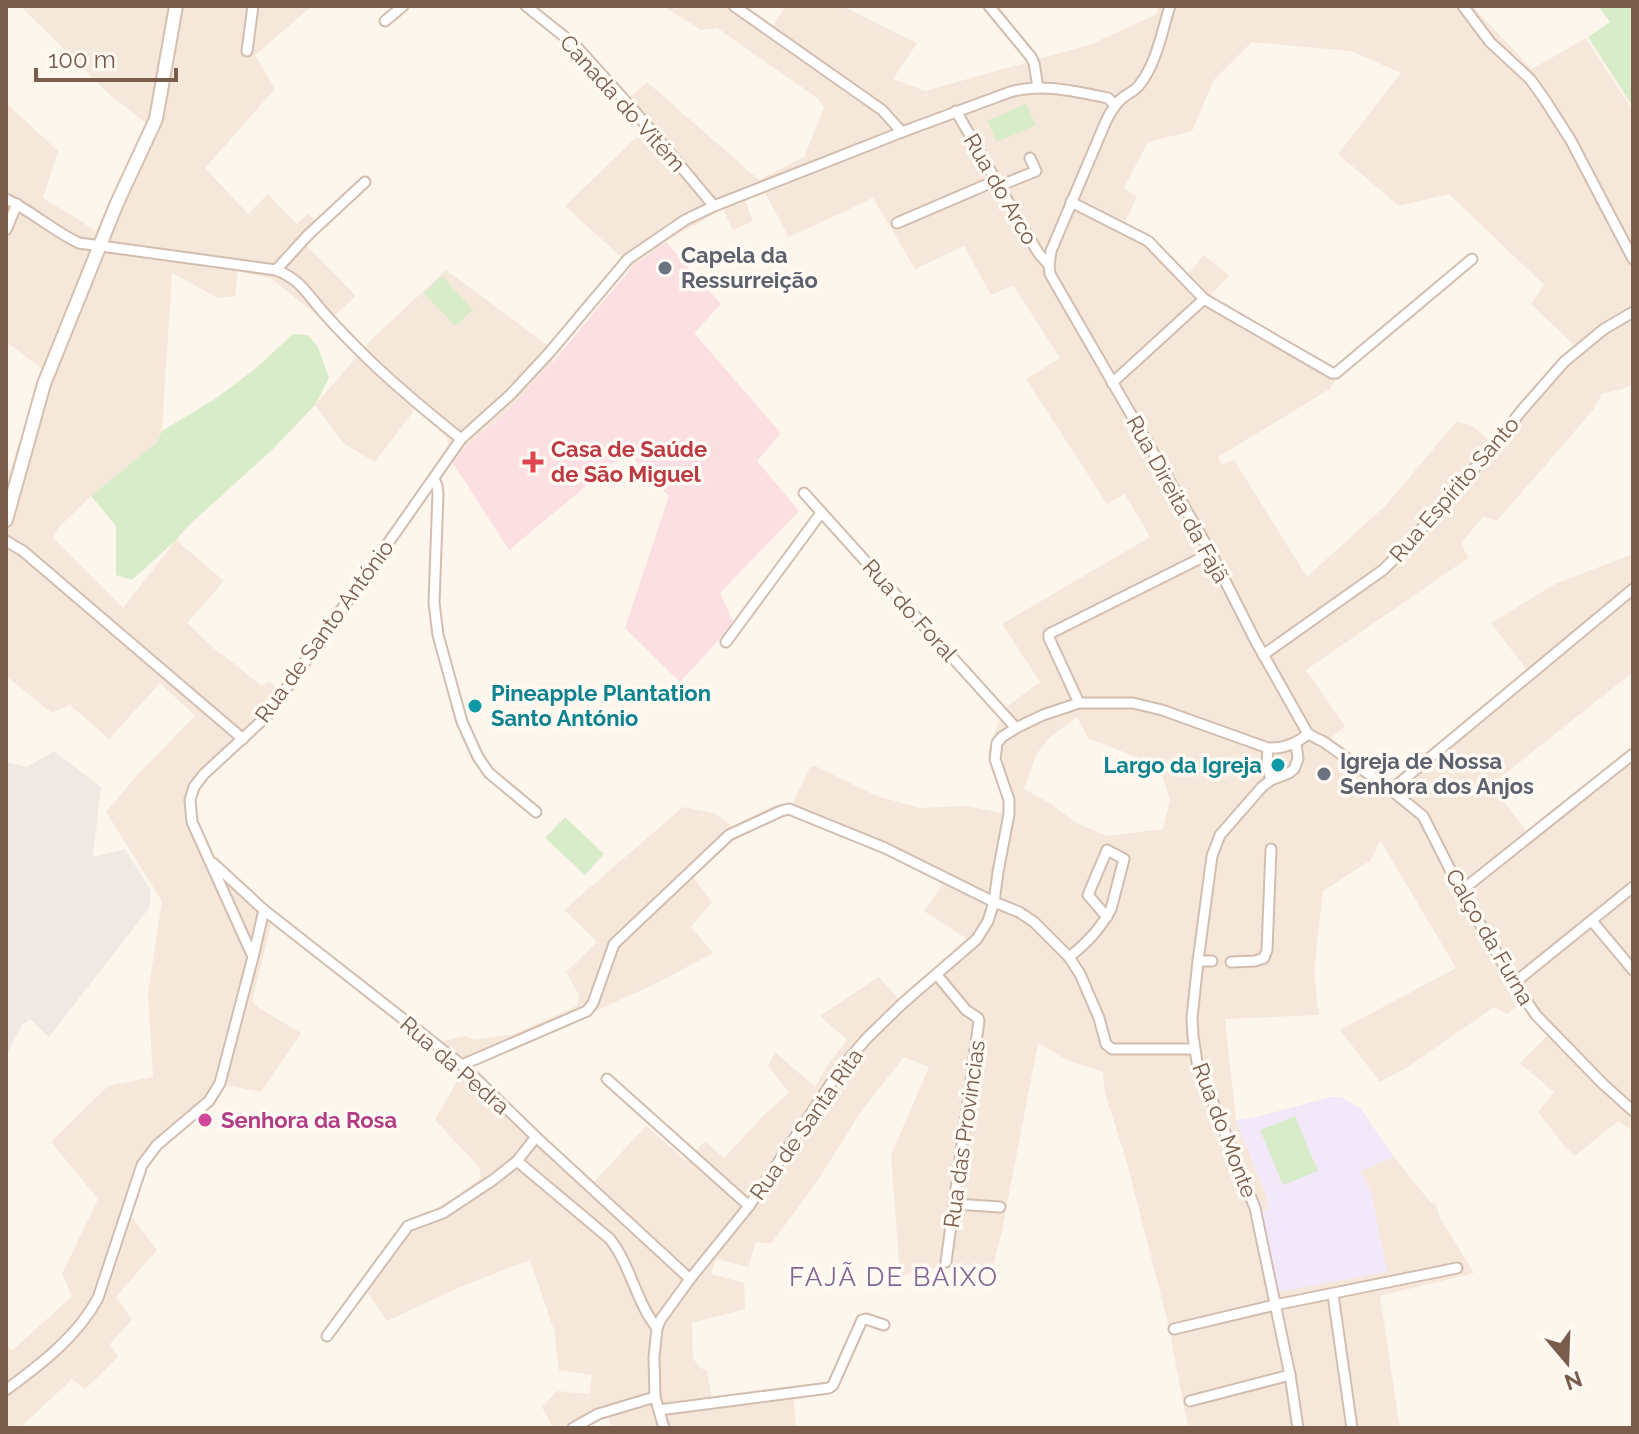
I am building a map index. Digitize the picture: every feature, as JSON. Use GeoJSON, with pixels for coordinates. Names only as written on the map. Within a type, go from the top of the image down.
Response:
{"type":"FeatureCollection","features":[{"type":"Feature","properties":{"kind":"main road"},"geometry":{"type":"LineString","coordinates":[[6,520],[44,384],[117,203],[156,119],[176,6]]}},
{"type":"Feature","properties":{"kind":"street"},"geometry":{"type":"LineString","coordinates":[[247,51],[253,6]]}},
{"type":"Feature","properties":{"kind":"street"},"geometry":{"type":"LineString","coordinates":[[385,21],[403,6]]}},
{"type":"Feature","properties":{"kind":"street","name":"Canada do Vitém"},"geometry":{"type":"LineString","coordinates":[[526,6],[576,46],[714,206]]}},
{"type":"Feature","properties":{"kind":"street"},"geometry":{"type":"LineString","coordinates":[[734,6],[882,110],[902,132]]}},
{"type":"Feature","properties":{"kind":"street"},"geometry":{"type":"LineString","coordinates":[[989,6],[1031,57],[1038,87],[1108,98],[1115,105]]}},
{"type":"Feature","properties":{"kind":"street"},"geometry":{"type":"LineString","coordinates":[[1049,265],[1051,251],[1106,121],[1115,105],[1136,89],[1147,75],[1170,6]]}},
{"type":"Feature","properties":{"kind":"street"},"geometry":{"type":"LineString","coordinates":[[1463,6],[1490,42],[1530,79],[1543,97],[1570,139],[1633,259]]}},
{"type":"Feature","properties":{"kind":"street","name":"Rua de Santo António"},"geometry":{"type":"LineString","coordinates":[[253,957],[192,822],[190,800],[194,787],[267,716],[461,439],[511,394],[628,259],[685,220],[956,111],[1010,92],[1038,87]]}},
{"type":"Feature","properties":{"kind":"street","name":"Rua do Arco"},"geometry":{"type":"LineString","coordinates":[[956,111],[1039,254],[1049,265]]}},
{"type":"Feature","properties":{"kind":"street"},"geometry":{"type":"LineString","coordinates":[[897,223],[997,183],[1036,171],[1030,158]]}},
{"type":"Feature","properties":{"kind":"street"},"geometry":{"type":"LineString","coordinates":[[276,270],[365,182]]}},
{"type":"Feature","properties":{"kind":"street"},"geometry":{"type":"LineString","coordinates":[[6,199],[79,243],[276,270],[296,280],[361,352],[461,439]]}},
{"type":"Feature","properties":{"kind":"street"},"geometry":{"type":"LineString","coordinates":[[1071,202],[1148,241],[1204,299],[1332,373],[1336,373],[1472,259]]}},
{"type":"Feature","properties":{"kind":"street"},"geometry":{"type":"LineString","coordinates":[[6,230],[17,204]]}},
{"type":"Feature","properties":{"kind":"street","name":"Rua Direita da Fajã"},"geometry":{"type":"LineString","coordinates":[[1049,265],[1054,282],[1211,553],[1308,734]]}},
{"type":"Feature","properties":{"kind":"street"},"geometry":{"type":"LineString","coordinates":[[1112,383],[1204,299]]}},
{"type":"Feature","properties":{"kind":"street","name":"Rua Espírito Santo"},"geometry":{"type":"LineString","coordinates":[[1263,655],[1383,570],[1564,362],[1591,338],[1633,312]]}},
{"type":"Feature","properties":{"kind":"street"},"geometry":{"type":"LineString","coordinates":[[434,478],[438,493],[434,603],[438,635],[462,722],[489,773],[536,812]]}},
{"type":"Feature","properties":{"kind":"street","name":"Rua do Foral"},"geometry":{"type":"LineString","coordinates":[[804,493],[1016,728]]}},
{"type":"Feature","properties":{"kind":"street"},"geometry":{"type":"LineString","coordinates":[[726,642],[821,513]]}},
{"type":"Feature","properties":{"kind":"street"},"geometry":{"type":"LineString","coordinates":[[6,541],[23,551],[243,739]]}},
{"type":"Feature","properties":{"kind":"street"},"geometry":{"type":"LineString","coordinates":[[1079,703],[1049,634],[1211,553]]}},
{"type":"Feature","properties":{"kind":"street"},"geometry":{"type":"LineString","coordinates":[[1391,790],[1633,589]]}},
{"type":"Feature","properties":{"kind":"street"},"geometry":{"type":"LineString","coordinates":[[1016,728],[1079,703],[1099,701],[1133,703],[1162,710],[1268,748],[1296,744],[1308,734]]}},
{"type":"Feature","properties":{"kind":"street","name":"Rua de Santa Rita"},"geometry":{"type":"LineString","coordinates":[[664,1428],[655,1397],[654,1357],[661,1319],[749,1206],[842,1067],[903,1003],[977,939],[988,921],[1009,814],[1009,800],[995,751],[1002,737],[1016,728]]}},
{"type":"Feature","properties":{"kind":"street","name":"Calço da Furna"},"geometry":{"type":"LineString","coordinates":[[1308,734],[1391,790],[1426,820],[1461,891],[1536,1015],[1633,1111]]}},
{"type":"Feature","properties":{"kind":"street","name":"Rua do Monte"},"geometry":{"type":"LineString","coordinates":[[1296,744],[1298,759],[1294,769],[1271,780],[1242,809],[1220,835],[1212,856],[1192,1018],[1194,1049],[1202,1074],[1253,1199],[1298,1428]]}},
{"type":"Feature","properties":{"kind":"street"},"geometry":{"type":"LineString","coordinates":[[1268,748],[1267,765],[1271,780]]}},
{"type":"Feature","properties":{"kind":"street"},"geometry":{"type":"LineString","coordinates":[[1461,891],[1633,754]]}},
{"type":"Feature","properties":{"kind":"street"},"geometry":{"type":"LineString","coordinates":[[462,1065],[587,1011],[593,1003],[614,944],[729,835],[785,809],[885,848],[1034,922],[1069,957],[1091,996],[1108,1047],[1117,1050],[1194,1049]]}},
{"type":"Feature","properties":{"kind":"street"},"geometry":{"type":"LineString","coordinates":[[1231,962],[1255,961],[1264,958],[1267,950],[1271,849]]}},
{"type":"Feature","properties":{"kind":"street"},"geometry":{"type":"LineString","coordinates":[[1069,957],[1088,940],[1107,917],[1111,909],[1124,859],[1107,850],[1088,895],[1107,917]]}},
{"type":"Feature","properties":{"kind":"street","name":"Rua da Pedra"},"geometry":{"type":"LineString","coordinates":[[210,861],[264,910],[462,1065],[690,1279]]}},
{"type":"Feature","properties":{"kind":"street"},"geometry":{"type":"LineString","coordinates":[[1514,983],[1633,887]]}},
{"type":"Feature","properties":{"kind":"street"},"geometry":{"type":"LineString","coordinates":[[6,1390],[62,1344],[89,1314],[98,1298],[142,1165],[157,1145],[209,1101],[220,1083],[264,910]]}},
{"type":"Feature","properties":{"kind":"street"},"geometry":{"type":"LineString","coordinates":[[1592,921],[1633,970]]}},
{"type":"Feature","properties":{"kind":"street"},"geometry":{"type":"LineString","coordinates":[[1198,961],[1212,961]]}},
{"type":"Feature","properties":{"kind":"street","name":"Rua das Provincias"},"geometry":{"type":"LineString","coordinates":[[937,975],[979,1021],[946,1262]]}},
{"type":"Feature","properties":{"kind":"street"},"geometry":{"type":"LineString","coordinates":[[607,1079],[749,1206]]}},
{"type":"Feature","properties":{"kind":"street"},"geometry":{"type":"LineString","coordinates":[[327,1336],[408,1226],[450,1209],[493,1180],[517,1161],[536,1137]]}},
{"type":"Feature","properties":{"kind":"street"},"geometry":{"type":"LineString","coordinates":[[517,1161],[610,1239],[621,1255],[649,1319],[657,1328]]}},
{"type":"Feature","properties":{"kind":"street"},"geometry":{"type":"LineString","coordinates":[[955,1204],[1000,1207]]}},
{"type":"Feature","properties":{"kind":"street"},"geometry":{"type":"LineString","coordinates":[[1174,1329],[1457,1268]]}},
{"type":"Feature","properties":{"kind":"street"},"geometry":{"type":"LineString","coordinates":[[1333,1295],[1352,1428]]}},
{"type":"Feature","properties":{"kind":"street"},"geometry":{"type":"LineString","coordinates":[[659,1410],[829,1388],[862,1320],[884,1325]]}},
{"type":"Feature","properties":{"kind":"street"},"geometry":{"type":"LineString","coordinates":[[1190,1401],[1290,1375]]}},
{"type":"Feature","properties":{"kind":"street"},"geometry":{"type":"LineString","coordinates":[[573,1428],[598,1414],[655,1397]]}},
{"type":"Feature","properties":{"kind":"shaded area"},"geometry":{"type":"Polygon","coordinates":[[[20,6],[312,6],[255,55],[275,89],[205,168],[248,214],[268,194],[297,224],[308,214],[322,227],[305,244],[356,296],[326,323],[272,279],[238,271],[235,296],[218,298],[172,273],[162,431],[157,442],[91,496],[59,527],[53,538],[123,608],[176,540],[224,581],[187,623],[220,654],[262,686],[269,681],[287,695],[203,782],[197,797],[195,818],[213,861],[274,914],[252,1001],[301,1033],[261,1092],[217,1083],[186,1119],[155,1144],[124,1207],[157,1250],[116,1297],[132,1320],[110,1344],[118,1357],[85,1389],[72,1379],[20,1428],[6,1428],[6,1347],[13,1350],[72,1296],[62,1274],[98,1199],[51,1142],[108,1086],[153,1077],[148,993],[162,901],[106,812],[195,716],[160,683],[109,739],[70,705],[52,713],[6,676],[6,555],[11,538],[6,535],[6,468],[10,472],[43,369],[6,342],[6,103],[58,151],[43,198],[95,231],[111,206],[146,123],[110,95],[20,6]]]}},
{"type":"Feature","properties":{"kind":"shaded area"},"geometry":{"type":"Polygon","coordinates":[[[663,6],[747,6],[773,25],[786,6],[842,6],[917,43],[893,79],[925,91],[1092,44],[1157,14],[1158,6],[1472,6],[1532,69],[1586,38],[1633,111],[1633,384],[1602,394],[1593,410],[1497,521],[1483,517],[1461,543],[1468,558],[1306,670],[1345,726],[1331,738],[1391,781],[1527,670],[1491,623],[1555,584],[1633,554],[1633,672],[1491,785],[1529,834],[1633,750],[1633,1131],[1618,1121],[1575,1156],[1565,1147],[1538,1112],[1554,1092],[1520,1063],[1548,1035],[1524,1001],[1507,1014],[1494,1007],[1406,1068],[1380,1082],[1340,1030],[1456,968],[1380,840],[1371,860],[1323,891],[1314,972],[1319,1015],[1225,1019],[1236,1120],[1269,1209],[1394,1157],[1431,1203],[1436,1204],[1439,1216],[1474,1273],[1380,1296],[1400,1428],[1188,1428],[1168,1323],[1127,1163],[1105,1093],[1103,1072],[1069,1061],[1038,1043],[993,1265],[949,1265],[900,1276],[891,1155],[929,1067],[904,1057],[862,1110],[816,1183],[771,1244],[756,1242],[748,1267],[716,1259],[711,1274],[744,1283],[745,1309],[692,1323],[693,1358],[699,1367],[707,1371],[712,1399],[793,1388],[796,1428],[612,1428],[608,1417],[583,1428],[553,1428],[542,1407],[557,1391],[589,1394],[592,1375],[559,1370],[554,1330],[530,1260],[460,1287],[387,1321],[364,1287],[403,1222],[445,1205],[481,1178],[479,1167],[435,1120],[462,1072],[436,1048],[443,1041],[465,1036],[474,1040],[514,1034],[577,1006],[579,996],[566,972],[597,942],[564,910],[683,807],[714,813],[732,826],[775,805],[793,803],[810,767],[815,766],[877,796],[920,808],[966,806],[1003,813],[1005,804],[988,753],[1004,709],[1040,682],[1002,624],[1150,537],[1125,494],[1107,504],[1026,379],[1060,358],[1013,285],[991,295],[964,246],[915,269],[873,198],[789,237],[765,193],[745,201],[753,221],[733,230],[723,209],[666,241],[632,267],[565,206],[643,131],[625,102],[647,82],[759,180],[804,157],[824,108],[817,98],[717,28],[701,30],[663,6]],[[1252,42],[1214,80],[1192,131],[1148,142],[1124,188],[1137,197],[1124,224],[1185,277],[1204,255],[1229,276],[1209,297],[1340,373],[1330,389],[1218,457],[1221,464],[1234,460],[1307,577],[1386,505],[1456,422],[1471,425],[1491,442],[1574,345],[1531,304],[1544,285],[1449,194],[1399,206],[1338,154],[1401,73],[1351,51],[1252,42]],[[1077,717],[1049,738],[1036,755],[1024,789],[1075,822],[1106,836],[1163,829],[1170,800],[1159,766],[1088,738],[1077,717]],[[782,813],[735,840],[693,877],[712,902],[691,927],[713,953],[659,982],[473,1067],[508,1106],[593,1183],[646,1126],[686,1161],[705,1141],[724,1158],[789,1093],[768,1066],[775,1052],[815,1087],[847,1040],[820,1016],[879,977],[901,1002],[967,939],[924,911],[945,881],[861,841],[782,813]]]}},
{"type":"Feature","properties":{"kind":"shaded area","name":"Casa de Saúde de São Miguel"},"geometry":{"type":"Polygon","coordinates":[[[666,242],[721,304],[694,333],[778,430],[780,434],[757,461],[799,511],[720,593],[734,624],[680,682],[625,628],[669,496],[627,452],[509,550],[453,463],[463,449],[501,417],[553,362],[632,267],[666,242]]]}},
{"type":"Feature","properties":{"kind":"shaded area"},"geometry":{"type":"Polygon","coordinates":[[[446,270],[547,345],[553,362],[501,417],[463,449],[453,463],[449,457],[447,438],[416,408],[375,462],[343,443],[315,405],[372,339],[446,270]]]}},
{"type":"Feature","properties":{"kind":"shaded area"},"geometry":{"type":"Polygon","coordinates":[[[54,751],[101,787],[93,857],[125,849],[151,891],[149,908],[49,1037],[30,1019],[22,1025],[6,1056],[6,762],[27,767],[54,751]]]}},
{"type":"Feature","properties":{"kind":"shaded area"},"geometry":{"type":"Polygon","coordinates":[[[1341,1097],[1360,1108],[1394,1157],[1360,1171],[1371,1190],[1387,1272],[1278,1292],[1261,1212],[1269,1209],[1266,1195],[1236,1120],[1341,1097]]]}},
{"type":"Feature","properties":{"kind":"green space"},"geometry":{"type":"Polygon","coordinates":[[[1598,6],[1633,6],[1633,107],[1588,37],[1610,22],[1598,6]]]}},
{"type":"Feature","properties":{"kind":"green space"},"geometry":{"type":"Polygon","coordinates":[[[1026,104],[1036,125],[997,142],[987,121],[1026,104]]]}},
{"type":"Feature","properties":{"kind":"green space"},"geometry":{"type":"Polygon","coordinates":[[[442,276],[473,310],[455,326],[424,293],[442,276]]]}},
{"type":"Feature","properties":{"kind":"green space"},"geometry":{"type":"Polygon","coordinates":[[[293,334],[308,335],[318,347],[329,378],[315,405],[272,450],[132,580],[116,575],[116,526],[91,496],[157,442],[162,431],[215,399],[255,369],[293,334]]]}},
{"type":"Feature","properties":{"kind":"green space"},"geometry":{"type":"Polygon","coordinates":[[[565,817],[604,854],[585,875],[545,838],[565,817]]]}},
{"type":"Feature","properties":{"kind":"green space"},"geometry":{"type":"Polygon","coordinates":[[[1295,1116],[1318,1171],[1283,1185],[1260,1130],[1295,1116]]]}},
{"type":"Feature","properties":{"kind":"place","name":"Capela da Ressurreição"},"geometry":{"type":"Point","coordinates":[665,268]}},
{"type":"Feature","properties":{"kind":"place","name":"Casa de Saúde de São Miguel"},"geometry":{"type":"Point","coordinates":[533,462]}},
{"type":"Feature","properties":{"kind":"place","name":"Pineapple Plantation Santo António"},"geometry":{"type":"Point","coordinates":[475,706]}},
{"type":"Feature","properties":{"kind":"place","name":"Largo da Igreja"},"geometry":{"type":"Point","coordinates":[1278,765]}},
{"type":"Feature","properties":{"kind":"place","name":"Igreja de Nossa Senhora dos Anjos"},"geometry":{"type":"Point","coordinates":[1324,774]}},
{"type":"Feature","properties":{"kind":"place","name":"Senhora da Rosa"},"geometry":{"type":"Point","coordinates":[205,1120]}},
{"type":"Feature","properties":{"kind":"district","name":"FAJÃ DE BAIXO"},"geometry":{"type":"Point","coordinates":[894,1277]}}]}
